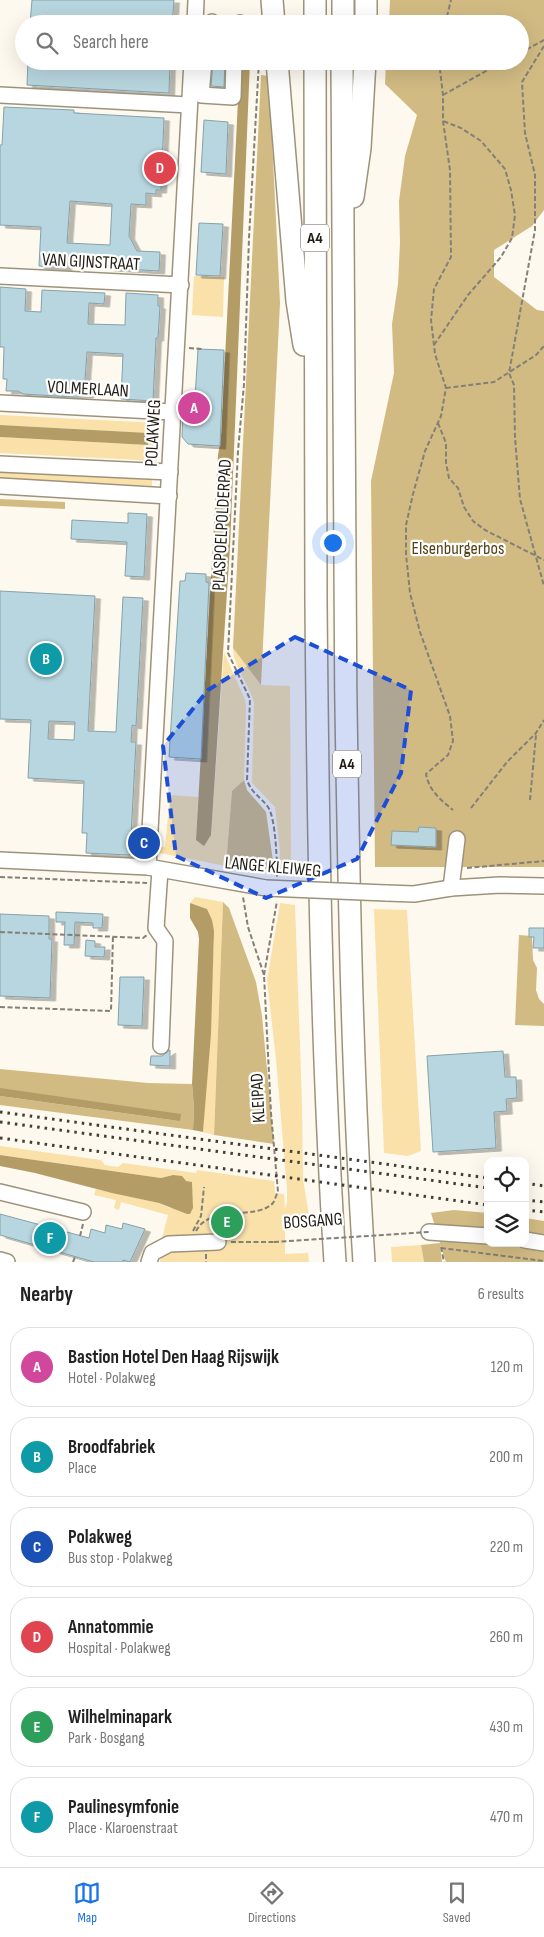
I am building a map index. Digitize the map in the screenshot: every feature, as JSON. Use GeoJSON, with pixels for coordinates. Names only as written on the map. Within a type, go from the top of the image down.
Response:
{"type":"FeatureCollection","features":[{"type":"Feature","properties":{"kind":"highway"},"geometry":{"type":"LineString","coordinates":[[272,0],[273,15]]}},
{"type":"Feature","properties":{"kind":"highway"},"geometry":{"type":"LineString","coordinates":[[315,0],[315,15]]}},
{"type":"Feature","properties":{"kind":"highway"},"geometry":{"type":"LineString","coordinates":[[343,0],[343,15]]}},
{"type":"Feature","properties":{"kind":"highway"},"geometry":{"type":"LineString","coordinates":[[366,0],[366,15]]}},
{"type":"Feature","properties":{"kind":"highway","name":"A4"},"geometry":{"type":"LineString","coordinates":[[278,70],[297,301],[315,415]]}},
{"type":"Feature","properties":{"kind":"highway","name":"A4"},"geometry":{"type":"LineString","coordinates":[[315,70],[315,415],[319,927],[327,1148],[335,1262]]}},
{"type":"Feature","properties":{"kind":"highway","name":"A4"},"geometry":{"type":"LineString","coordinates":[[342,70],[345,600],[350,928],[356,1150],[364,1262]]}},
{"type":"Feature","properties":{"kind":"highway","name":"A4"},"geometry":{"type":"LineString","coordinates":[[343,266],[360,148],[364,70]]}},
{"type":"Feature","properties":{"kind":"street"},"geometry":{"type":"LineString","coordinates":[[195,15],[196,0]]}},
{"type":"Feature","properties":{"kind":"street","name":"POLAKWEG"},"geometry":{"type":"LineString","coordinates":[[156,928],[156,874],[169,496],[191,70]]}},
{"type":"Feature","properties":{"kind":"street"},"geometry":{"type":"LineString","coordinates":[[203,70],[201,95],[232,96],[233,70]]}},
{"type":"Feature","properties":{"kind":"street"},"geometry":{"type":"LineString","coordinates":[[0,95],[189,105]]}},
{"type":"Feature","properties":{"kind":"street","name":"VAN GIJNSTRAAT"},"geometry":{"type":"LineString","coordinates":[[0,276],[181,285]]}},
{"type":"Feature","properties":{"kind":"street","name":"VOLMERLAAN"},"geometry":{"type":"LineString","coordinates":[[0,403],[173,412]]}},
{"type":"Feature","properties":{"kind":"street"},"geometry":{"type":"LineString","coordinates":[[0,464],[170,472]]}},
{"type":"Feature","properties":{"kind":"street"},"geometry":{"type":"LineString","coordinates":[[0,486],[169,496]]}},
{"type":"Feature","properties":{"kind":"street"},"geometry":{"type":"LineString","coordinates":[[451,888],[457,839]]}},
{"type":"Feature","properties":{"kind":"street","name":"LANGE KLEIWEG"},"geometry":{"type":"LineString","coordinates":[[0,860],[271,886],[386,893],[414,894],[451,888],[500,885],[544,886]]}},
{"type":"Feature","properties":{"kind":"street"},"geometry":{"type":"LineString","coordinates":[[156,928],[165,941],[160,1046]]}},
{"type":"Feature","properties":{"kind":"street"},"geometry":{"type":"LineString","coordinates":[[0,1192],[83,1212]]}},
{"type":"Feature","properties":{"kind":"street"},"geometry":{"type":"LineString","coordinates":[[434,1232],[484,1236]]}},
{"type":"Feature","properties":{"kind":"street"},"geometry":{"type":"LineString","coordinates":[[529,1241],[544,1243]]}},
{"type":"Feature","properties":{"kind":"street"},"geometry":{"type":"LineString","coordinates":[[150,1262],[152,1253],[169,1244],[218,1242]]}},
{"type":"Feature","properties":{"kind":"street"},"geometry":{"type":"LineString","coordinates":[[0,1260],[7,1262]]}},
{"type":"Feature","properties":{"kind":"path"},"geometry":{"type":"LineString","coordinates":[[447,15],[451,0]]}},
{"type":"Feature","properties":{"kind":"path"},"geometry":{"type":"LineString","coordinates":[[529,48],[544,40]]}},
{"type":"Feature","properties":{"kind":"path"},"geometry":{"type":"LineString","coordinates":[[544,46],[522,82],[525,133],[535,176],[535,230],[509,374],[514,384],[515,438],[520,499],[544,586]]}},
{"type":"Feature","properties":{"kind":"path","name":"PLASPOELPOLDERPAD"},"geometry":{"type":"LineString","coordinates":[[258,70],[244,384],[238,451],[228,653],[250,699],[247,780],[250,790],[268,808],[271,815],[277,858],[271,886]]}},
{"type":"Feature","properties":{"kind":"path"},"geometry":{"type":"LineString","coordinates":[[440,70],[443,121],[450,170],[452,257],[434,289],[431,320],[435,354],[446,388],[441,416],[425,451],[413,494],[406,524],[406,554],[410,593],[420,632],[450,716],[453,741],[448,755],[426,774],[428,784],[438,797],[453,810]]}},
{"type":"Feature","properties":{"kind":"path"},"geometry":{"type":"LineString","coordinates":[[443,95],[488,70]]}},
{"type":"Feature","properties":{"kind":"path"},"geometry":{"type":"LineString","coordinates":[[434,345],[468,295],[501,258],[512,238],[514,215],[511,190],[505,168],[481,141],[461,128],[443,121]]}},
{"type":"Feature","properties":{"kind":"path"},"geometry":{"type":"LineString","coordinates":[[446,388],[494,382],[536,355],[544,346]]}},
{"type":"Feature","properties":{"kind":"path"},"geometry":{"type":"LineString","coordinates":[[438,423],[446,443],[446,463],[449,478],[458,488],[464,507],[473,521],[485,530],[544,560]]}},
{"type":"Feature","properties":{"kind":"path"},"geometry":{"type":"LineString","coordinates":[[471,808],[507,762],[536,733],[544,720]]}},
{"type":"Feature","properties":{"kind":"path"},"geometry":{"type":"LineString","coordinates":[[530,800],[536,733]]}},
{"type":"Feature","properties":{"kind":"path"},"geometry":{"type":"LineString","coordinates":[[452,870],[544,861]]}},
{"type":"Feature","properties":{"kind":"path"},"geometry":{"type":"LineString","coordinates":[[0,877],[156,874]]}},
{"type":"Feature","properties":{"kind":"path","name":"KLEIPAD"},"geometry":{"type":"LineString","coordinates":[[192,1243],[200,1223],[209,1219],[262,1210],[273,1203],[278,1192],[271,1113],[264,975],[248,927],[242,896]]}},
{"type":"Feature","properties":{"kind":"path"},"geometry":{"type":"LineString","coordinates":[[264,975],[277,900]]}},
{"type":"Feature","properties":{"kind":"path"},"geometry":{"type":"LineString","coordinates":[[0,932],[143,938],[156,928]]}},
{"type":"Feature","properties":{"kind":"path"},"geometry":{"type":"LineString","coordinates":[[0,1007],[111,1011],[113,936]]}},
{"type":"Feature","properties":{"kind":"path"},"geometry":{"type":"LineString","coordinates":[[192,1243],[194,1226],[202,1216],[204,1187]]}},
{"type":"Feature","properties":{"kind":"path"},"geometry":{"type":"LineString","coordinates":[[434,1232],[441,1248],[444,1262]]}},
{"type":"Feature","properties":{"kind":"path","name":"BOSGANG"},"geometry":{"type":"LineString","coordinates":[[218,1242],[274,1242],[434,1232]]}},
{"type":"Feature","properties":{"kind":"path"},"geometry":{"type":"LineString","coordinates":[[441,1248],[544,1261]]}},
{"type":"Feature","properties":{"kind":"path"},"geometry":{"type":"LineString","coordinates":[[73,1262],[75,1257]]}},
{"type":"Feature","properties":{"kind":"highlighted area"},"geometry":{"type":"Polygon","coordinates":[[[295,637],[411,690],[401,773],[357,859],[266,898],[176,856],[163,746],[208,690],[295,637]]]}},
{"type":"Feature","properties":{"kind":"shaded area"},"geometry":{"type":"Polygon","coordinates":[[[240,70],[250,70],[230,547],[211,835],[204,846],[196,840],[218,455],[221,438],[240,70]]]}},
{"type":"Feature","properties":{"kind":"shaded area"},"geometry":{"type":"Polygon","coordinates":[[[194,276],[224,277],[223,317],[192,315],[194,276]]]}},
{"type":"Feature","properties":{"kind":"shaded area"},"geometry":{"type":"Polygon","coordinates":[[[0,415],[159,423],[157,461],[0,453],[0,437],[148,445],[149,433],[0,425],[0,415]]]}},
{"type":"Feature","properties":{"kind":"shaded area"},"geometry":{"type":"Polygon","coordinates":[[[0,425],[149,433],[148,445],[0,437],[0,425]]]}},
{"type":"Feature","properties":{"kind":"shaded area"},"geometry":{"type":"Polygon","coordinates":[[[0,472],[152,480],[152,486],[0,478],[0,472]]]}},
{"type":"Feature","properties":{"kind":"shaded area"},"geometry":{"type":"Polygon","coordinates":[[[233,648],[261,685],[290,686],[291,869],[279,869],[280,851],[275,807],[252,783],[254,702],[238,668],[233,648]]]}},
{"type":"Feature","properties":{"kind":"shaded area"},"geometry":{"type":"Polygon","coordinates":[[[224,652],[245,700],[246,707],[244,780],[232,791],[226,866],[160,853],[160,847],[165,847],[170,795],[198,797],[196,840],[211,835],[224,652]]]}},
{"type":"Feature","properties":{"kind":"shaded area"},"geometry":{"type":"Polygon","coordinates":[[[195,897],[223,902],[214,1135],[203,1132],[214,943],[207,909],[190,903],[195,897]]]}},
{"type":"Feature","properties":{"kind":"shaded area"},"geometry":{"type":"Polygon","coordinates":[[[190,903],[207,909],[214,931],[211,1034],[203,1132],[193,1130],[192,1084],[199,939],[198,932],[190,918],[190,903]]]}},
{"type":"Feature","properties":{"kind":"shaded area"},"geometry":{"type":"Polygon","coordinates":[[[280,903],[295,905],[303,1179],[311,1228],[285,1231],[285,1254],[308,1253],[309,1262],[160,1262],[165,1238],[162,1238],[168,1215],[121,1202],[119,1210],[114,1208],[116,1200],[94,1195],[96,1189],[159,1203],[170,1208],[186,1181],[173,1175],[161,1178],[0,1155],[0,1146],[101,1160],[105,1165],[118,1167],[123,1163],[196,1173],[197,1170],[274,1181],[275,1193],[284,1194],[285,1209],[287,1189],[267,980],[280,903]]]}},
{"type":"Feature","properties":{"kind":"shaded area"},"geometry":{"type":"Polygon","coordinates":[[[374,909],[407,910],[421,1151],[408,1156],[384,1153],[374,909]]]}},
{"type":"Feature","properties":{"kind":"shaded area"},"geometry":{"type":"Polygon","coordinates":[[[0,1088],[181,1114],[180,1121],[0,1096],[0,1088]]]}},
{"type":"Feature","properties":{"kind":"shaded area"},"geometry":{"type":"Polygon","coordinates":[[[0,1155],[161,1178],[173,1175],[182,1176],[186,1181],[192,1182],[193,1208],[190,1214],[187,1214],[159,1203],[0,1166],[0,1155]]]}},
{"type":"Feature","properties":{"kind":"shaded area"},"geometry":{"type":"Polygon","coordinates":[[[421,1245],[424,1262],[392,1262],[391,1247],[421,1245]]]}},
{"type":"Feature","properties":{"kind":"green space","name":"Elsenburgerbos"},"geometry":{"type":"Polygon","coordinates":[[[390,0],[544,0],[544,210],[532,226],[494,250],[494,277],[537,310],[544,311],[544,867],[375,867],[371,481],[394,373],[392,324],[398,284],[400,243],[399,201],[405,156],[417,115],[385,84],[386,70],[529,70],[529,15],[389,15],[390,0]]]}},
{"type":"Feature","properties":{"kind":"green space"},"geometry":{"type":"Polygon","coordinates":[[[261,75],[269,76],[280,303],[261,685],[233,648],[261,75]]]}},
{"type":"Feature","properties":{"kind":"green space"},"geometry":{"type":"Polygon","coordinates":[[[0,499],[65,502],[65,509],[0,506],[0,499]]]}},
{"type":"Feature","properties":{"kind":"green space"},"geometry":{"type":"Polygon","coordinates":[[[244,780],[247,790],[266,812],[273,861],[263,871],[226,866],[232,791],[244,780]]]}},
{"type":"Feature","properties":{"kind":"green space"},"geometry":{"type":"Polygon","coordinates":[[[223,902],[229,908],[256,982],[262,1016],[274,1144],[214,1135],[223,902]]]}},
{"type":"Feature","properties":{"kind":"green space"},"geometry":{"type":"Polygon","coordinates":[[[519,935],[532,936],[533,960],[537,968],[536,990],[539,999],[544,1004],[544,1026],[515,1025],[519,935]]]}},
{"type":"Feature","properties":{"kind":"green space"},"geometry":{"type":"Polygon","coordinates":[[[0,1069],[148,1083],[192,1084],[193,1130],[0,1105],[0,1096],[180,1121],[0,1093],[0,1069]]]}},
{"type":"Feature","properties":{"kind":"green space"},"geometry":{"type":"Polygon","coordinates":[[[454,1210],[484,1213],[484,1247],[529,1247],[529,1219],[544,1221],[544,1262],[446,1262],[440,1245],[442,1262],[424,1262],[421,1245],[440,1243],[431,1213],[454,1210]]]}},
{"type":"Feature","properties":{"kind":"building"},"geometry":{"type":"Polygon","coordinates":[[[32,0],[174,0],[173,15],[31,15],[32,0]]]}},
{"type":"Feature","properties":{"kind":"building"},"geometry":{"type":"Polygon","coordinates":[[[28,70],[170,70],[169,93],[27,85],[28,70]]]}},
{"type":"Feature","properties":{"kind":"building"},"geometry":{"type":"Polygon","coordinates":[[[212,70],[225,70],[224,87],[211,86],[212,70]]]}},
{"type":"Feature","properties":{"kind":"building"},"geometry":{"type":"Polygon","coordinates":[[[4,107],[74,110],[74,113],[164,118],[161,190],[156,190],[156,194],[146,193],[146,205],[131,204],[129,236],[137,251],[160,252],[159,271],[109,268],[109,264],[66,262],[66,268],[39,266],[41,227],[0,225],[0,145],[2,145],[4,107]],[[70,201],[67,243],[110,245],[112,204],[70,201]]]}},
{"type":"Feature","properties":{"kind":"building"},"geometry":{"type":"Polygon","coordinates":[[[204,120],[228,122],[226,174],[201,172],[204,120]]]}},
{"type":"Feature","properties":{"kind":"building"},"geometry":{"type":"Polygon","coordinates":[[[199,223],[223,224],[220,276],[196,275],[199,223]]]}},
{"type":"Feature","properties":{"kind":"building"},"geometry":{"type":"Polygon","coordinates":[[[0,287],[26,289],[25,311],[41,312],[42,290],[105,293],[104,304],[89,303],[88,324],[125,325],[126,293],[158,295],[158,306],[160,306],[158,338],[156,338],[153,401],[121,399],[123,354],[87,352],[85,379],[88,384],[88,395],[73,397],[6,391],[7,379],[3,379],[4,347],[0,347],[0,287]]]}},
{"type":"Feature","properties":{"kind":"building"},"geometry":{"type":"Polygon","coordinates":[[[198,349],[224,350],[220,446],[188,444],[182,437],[183,410],[188,410],[188,405],[195,398],[198,349]]]}},
{"type":"Feature","properties":{"kind":"building"},"geometry":{"type":"Polygon","coordinates":[[[128,513],[147,514],[144,577],[125,576],[127,542],[71,539],[72,520],[128,523],[128,513]]]}},
{"type":"Feature","properties":{"kind":"building"},"geometry":{"type":"Polygon","coordinates":[[[186,573],[206,574],[206,582],[209,583],[201,759],[169,757],[180,581],[185,581],[186,573]]]}},
{"type":"Feature","properties":{"kind":"building"},"geometry":{"type":"Polygon","coordinates":[[[0,591],[95,596],[88,731],[116,732],[123,597],[143,598],[136,726],[132,725],[131,742],[136,742],[130,855],[86,853],[87,833],[82,833],[84,781],[28,778],[31,720],[0,719],[0,591]],[[49,721],[48,739],[74,740],[75,722],[49,721]]]}},
{"type":"Feature","properties":{"kind":"building"},"geometry":{"type":"Polygon","coordinates":[[[419,827],[436,828],[436,847],[391,845],[392,831],[418,832],[419,827]]]}},
{"type":"Feature","properties":{"kind":"building"},"geometry":{"type":"Polygon","coordinates":[[[56,912],[103,914],[102,928],[93,928],[93,923],[75,922],[74,945],[64,945],[65,922],[56,922],[56,912]]]}},
{"type":"Feature","properties":{"kind":"building"},"geometry":{"type":"Polygon","coordinates":[[[0,914],[49,916],[49,939],[52,939],[50,998],[0,996],[0,914]]]}},
{"type":"Feature","properties":{"kind":"building"},"geometry":{"type":"Polygon","coordinates":[[[529,928],[544,928],[544,948],[533,948],[534,937],[529,937],[529,928]]]}},
{"type":"Feature","properties":{"kind":"building"},"geometry":{"type":"Polygon","coordinates":[[[86,940],[95,941],[95,947],[105,947],[104,957],[85,956],[86,940]]]}},
{"type":"Feature","properties":{"kind":"building"},"geometry":{"type":"Polygon","coordinates":[[[120,977],[144,977],[142,1026],[118,1025],[120,977]]]}},
{"type":"Feature","properties":{"kind":"building"},"geometry":{"type":"Polygon","coordinates":[[[170,1050],[170,1066],[150,1065],[151,1056],[162,1056],[170,1050]]]}},
{"type":"Feature","properties":{"kind":"building"},"geometry":{"type":"Polygon","coordinates":[[[503,1051],[505,1077],[516,1077],[517,1098],[506,1099],[507,1111],[494,1112],[496,1148],[433,1152],[427,1056],[503,1051]]]}},
{"type":"Feature","properties":{"kind":"building"},"geometry":{"type":"Polygon","coordinates":[[[0,1214],[89,1238],[91,1229],[105,1233],[106,1225],[122,1229],[123,1223],[145,1229],[130,1262],[123,1260],[123,1262],[94,1262],[0,1235],[0,1214]]]}},
{"type":"Feature","properties":{"kind":"railway"},"geometry":{"type":"LineString","coordinates":[[0,1112],[484,1177]]}},
{"type":"Feature","properties":{"kind":"railway"},"geometry":{"type":"LineString","coordinates":[[0,1122],[484,1187]]}},
{"type":"Feature","properties":{"kind":"railway"},"geometry":{"type":"LineString","coordinates":[[0,1138],[484,1204]]}},
{"type":"Feature","properties":{"kind":"railway"},"geometry":{"type":"LineString","coordinates":[[529,1184],[544,1186]]}},
{"type":"Feature","properties":{"kind":"railway"},"geometry":{"type":"LineString","coordinates":[[529,1200],[544,1202]]}},
{"type":"Feature","properties":{"kind":"railway"},"geometry":{"type":"LineString","coordinates":[[529,1210],[544,1212]]}},
{"type":"Feature","properties":{"kind":"place","name":"Annatommie"},"geometry":{"type":"Point","coordinates":[160,168]}},
{"type":"Feature","properties":{"kind":"place","name":"Bastion Hotel Den Haag Rijswijk"},"geometry":{"type":"Point","coordinates":[194,408]}},
{"type":"Feature","properties":{"kind":"place","name":"Broodfabriek"},"geometry":{"type":"Point","coordinates":[46,659]}},
{"type":"Feature","properties":{"kind":"place","name":"Polakweg"},"geometry":{"type":"Point","coordinates":[144,843]}},
{"type":"Feature","properties":{"kind":"place","name":"Wilhelminapark"},"geometry":{"type":"Point","coordinates":[227,1222]}},
{"type":"Feature","properties":{"kind":"place","name":"Paulinesymfonie"},"geometry":{"type":"Point","coordinates":[50,1238]}}]}
